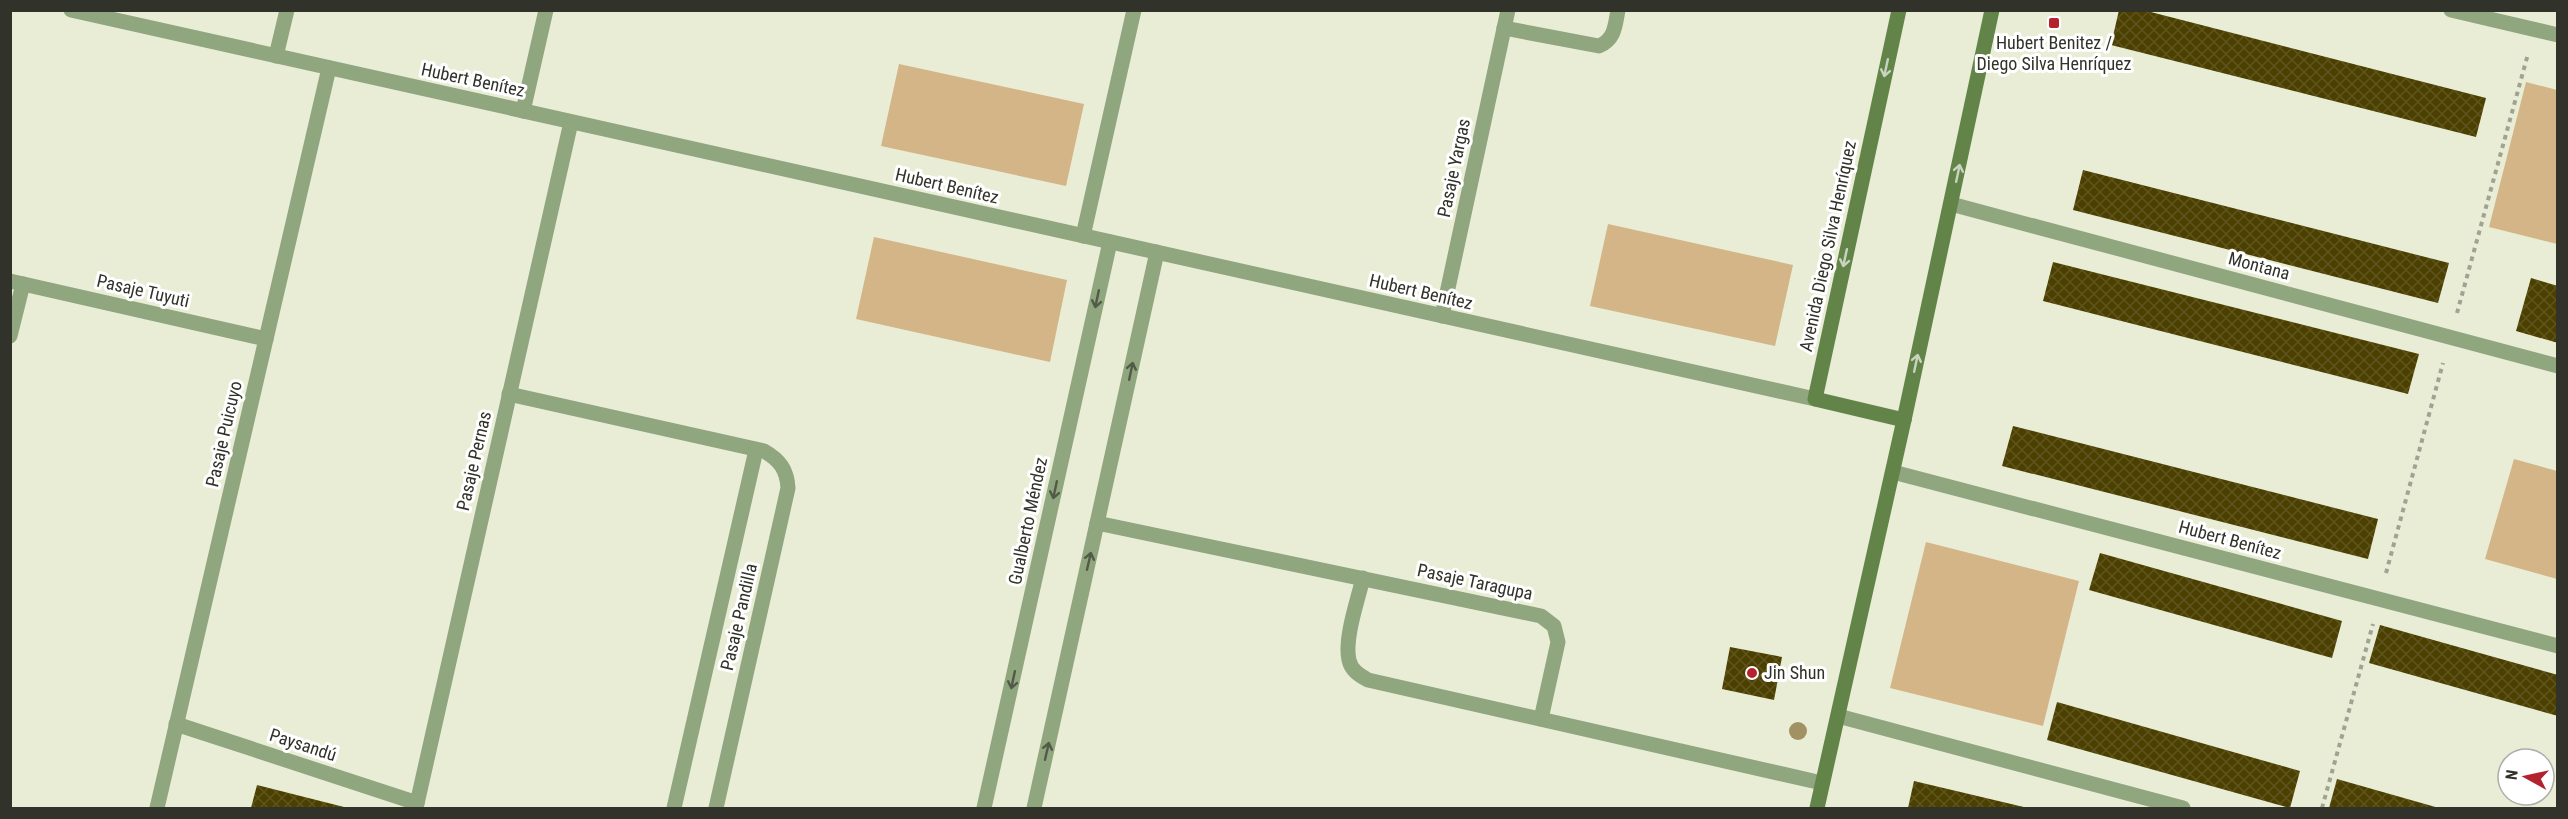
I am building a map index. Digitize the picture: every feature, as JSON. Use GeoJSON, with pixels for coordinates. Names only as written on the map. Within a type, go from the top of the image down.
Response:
{"type":"FeatureCollection","features":[{"type":"Feature","properties":{"kind":"street","name":"Hubert Benítez"},"geometry":{"type":"LineString","coordinates":[[71,10],[1815,399]]}},
{"type":"Feature","properties":{"kind":"street"},"geometry":{"type":"LineString","coordinates":[[276,56],[287,10]]}},
{"type":"Feature","properties":{"kind":"street"},"geometry":{"type":"LineString","coordinates":[[523,111],[546,10]]}},
{"type":"Feature","properties":{"kind":"street"},"geometry":{"type":"LineString","coordinates":[[1083,236],[1134,10]]}},
{"type":"Feature","properties":{"kind":"street","name":"Pasaje Yargas"},"geometry":{"type":"LineString","coordinates":[[1443,316],[1508,10]]}},
{"type":"Feature","properties":{"kind":"street"},"geometry":{"type":"LineString","coordinates":[[1504,28],[1599,46],[1612,37],[1618,10]]}},
{"type":"Feature","properties":{"kind":"street","name":"Avenida Diego Silva Henríquez"},"geometry":{"type":"LineString","coordinates":[[1815,399],[1899,10]]}},
{"type":"Feature","properties":{"kind":"street"},"geometry":{"type":"LineString","coordinates":[[1816,808],[1893,472],[1992,10]]}},
{"type":"Feature","properties":{"kind":"street"},"geometry":{"type":"LineString","coordinates":[[2451,10],[2558,35]]}},
{"type":"Feature","properties":{"kind":"street","name":"Pasaje Puicuyo"},"geometry":{"type":"LineString","coordinates":[[157,808],[329,68]]}},
{"type":"Feature","properties":{"kind":"street","name":"Pasaje Pernas"},"geometry":{"type":"LineString","coordinates":[[417,806],[571,122]]}},
{"type":"Feature","properties":{"kind":"street","name":"Montana"},"geometry":{"type":"LineString","coordinates":[[1951,204],[2558,366]]}},
{"type":"Feature","properties":{"kind":"street","name":"Gualberto Méndez"},"geometry":{"type":"LineString","coordinates":[[984,808],[1110,242]]}},
{"type":"Feature","properties":{"kind":"street"},"geometry":{"type":"LineString","coordinates":[[1034,808],[1157,252]]}},
{"type":"Feature","properties":{"kind":"street"},"geometry":{"type":"LineString","coordinates":[[10,336],[17,282]]}},
{"type":"Feature","properties":{"kind":"street","name":"Pasaje Tuyuti"},"geometry":{"type":"LineString","coordinates":[[17,282],[266,339]]}},
{"type":"Feature","properties":{"kind":"street","name":"Pasaje Pandilla"},"geometry":{"type":"LineString","coordinates":[[509,394],[756,450],[776,458],[784,468],[788,488],[716,808]]}},
{"type":"Feature","properties":{"kind":"street"},"geometry":{"type":"LineString","coordinates":[[1815,399],[1904,420]]}},
{"type":"Feature","properties":{"kind":"street","name":"Pasaje Pandilla"},"geometry":{"type":"LineString","coordinates":[[674,808],[756,450]]}},
{"type":"Feature","properties":{"kind":"street","name":"Hubert Benítez"},"geometry":{"type":"LineString","coordinates":[[1893,472],[2558,646]]}},
{"type":"Feature","properties":{"kind":"street","name":"Pasaje Taragupa"},"geometry":{"type":"LineString","coordinates":[[1097,523],[1541,616],[1548,620],[1557,634],[1558,642],[1541,719]]}},
{"type":"Feature","properties":{"kind":"street"},"geometry":{"type":"LineString","coordinates":[[1362,578],[1348,649],[1348,660],[1360,676],[1822,783]]}},
{"type":"Feature","properties":{"kind":"street"},"geometry":{"type":"LineString","coordinates":[[1838,716],[2183,808]]}},
{"type":"Feature","properties":{"kind":"street","name":"Paysandú"},"geometry":{"type":"LineString","coordinates":[[176,724],[417,806]]}},
{"type":"Feature","properties":{"kind":"path"},"geometry":{"type":"LineString","coordinates":[[2322,808],[2534,30]]}},
{"type":"Feature","properties":{"kind":"shaded area"},"geometry":{"type":"Polygon","coordinates":[[[899,64],[1084,104],[1066,186],[881,146],[899,64]]]}},
{"type":"Feature","properties":{"kind":"shaded area"},"geometry":{"type":"Polygon","coordinates":[[[2526,82],[2557,90],[2557,244],[2489,227],[2526,82]]]}},
{"type":"Feature","properties":{"kind":"shaded area"},"geometry":{"type":"Polygon","coordinates":[[[1608,224],[1793,265],[1775,346],[1590,306],[1608,224]]]}},
{"type":"Feature","properties":{"kind":"shaded area"},"geometry":{"type":"Polygon","coordinates":[[[874,237],[1067,280],[1050,362],[856,319],[874,237]]]}},
{"type":"Feature","properties":{"kind":"shaded area"},"geometry":{"type":"Polygon","coordinates":[[[2514,459],[2557,471],[2557,579],[2485,559],[2514,459]]]}},
{"type":"Feature","properties":{"kind":"shaded area"},"geometry":{"type":"Polygon","coordinates":[[[1926,542],[2079,581],[2043,726],[1890,688],[1926,542]]]}},
{"type":"Feature","properties":{"kind":"building"},"geometry":{"type":"Polygon","coordinates":[[[2119,10],[2143,10],[2486,98],[2476,137],[2111,45],[2119,10]]]}},
{"type":"Feature","properties":{"kind":"building"},"geometry":{"type":"Polygon","coordinates":[[[2083,170],[2449,263],[2438,303],[2073,210],[2083,170]]]}},
{"type":"Feature","properties":{"kind":"building"},"geometry":{"type":"Polygon","coordinates":[[[2053,262],[2419,354],[2408,394],[2043,301],[2053,262]]]}},
{"type":"Feature","properties":{"kind":"building"},"geometry":{"type":"Polygon","coordinates":[[[2531,278],[2558,286],[2558,343],[2516,331],[2531,278]]]}},
{"type":"Feature","properties":{"kind":"building"},"geometry":{"type":"Polygon","coordinates":[[[2013,426],[2378,519],[2368,559],[2002,466],[2013,426]]]}},
{"type":"Feature","properties":{"kind":"building"},"geometry":{"type":"Polygon","coordinates":[[[2100,553],[2342,621],[2332,658],[2089,590],[2100,553]]]}},
{"type":"Feature","properties":{"kind":"building"},"geometry":{"type":"Polygon","coordinates":[[[2380,625],[2558,675],[2558,716],[2369,663],[2380,625]]]}},
{"type":"Feature","properties":{"kind":"building","name":"Jin Shun"},"geometry":{"type":"Polygon","coordinates":[[[1730,647],[1782,657],[1774,700],[1722,689],[1730,647]]]}},
{"type":"Feature","properties":{"kind":"building"},"geometry":{"type":"Polygon","coordinates":[[[2057,702],[2300,771],[2290,808],[2047,740],[2057,702]]]}},
{"type":"Feature","properties":{"kind":"building"},"geometry":{"type":"Polygon","coordinates":[[[2337,779],[2439,808],[2329,808],[2337,779]]]}},
{"type":"Feature","properties":{"kind":"building"},"geometry":{"type":"Polygon","coordinates":[[[1914,781],[2028,808],[1908,808],[1914,781]]]}},
{"type":"Feature","properties":{"kind":"building"},"geometry":{"type":"Polygon","coordinates":[[[257,785],[348,808],[251,808],[257,785]]]}},
{"type":"Feature","properties":{"kind":"place","name":"Hubert Benitez / Diego Silva Henríquez"},"geometry":{"type":"Point","coordinates":[2054,23]}},
{"type":"Feature","properties":{"kind":"place","name":"Jin Shun"},"geometry":{"type":"Point","coordinates":[1752,673]}}]}
